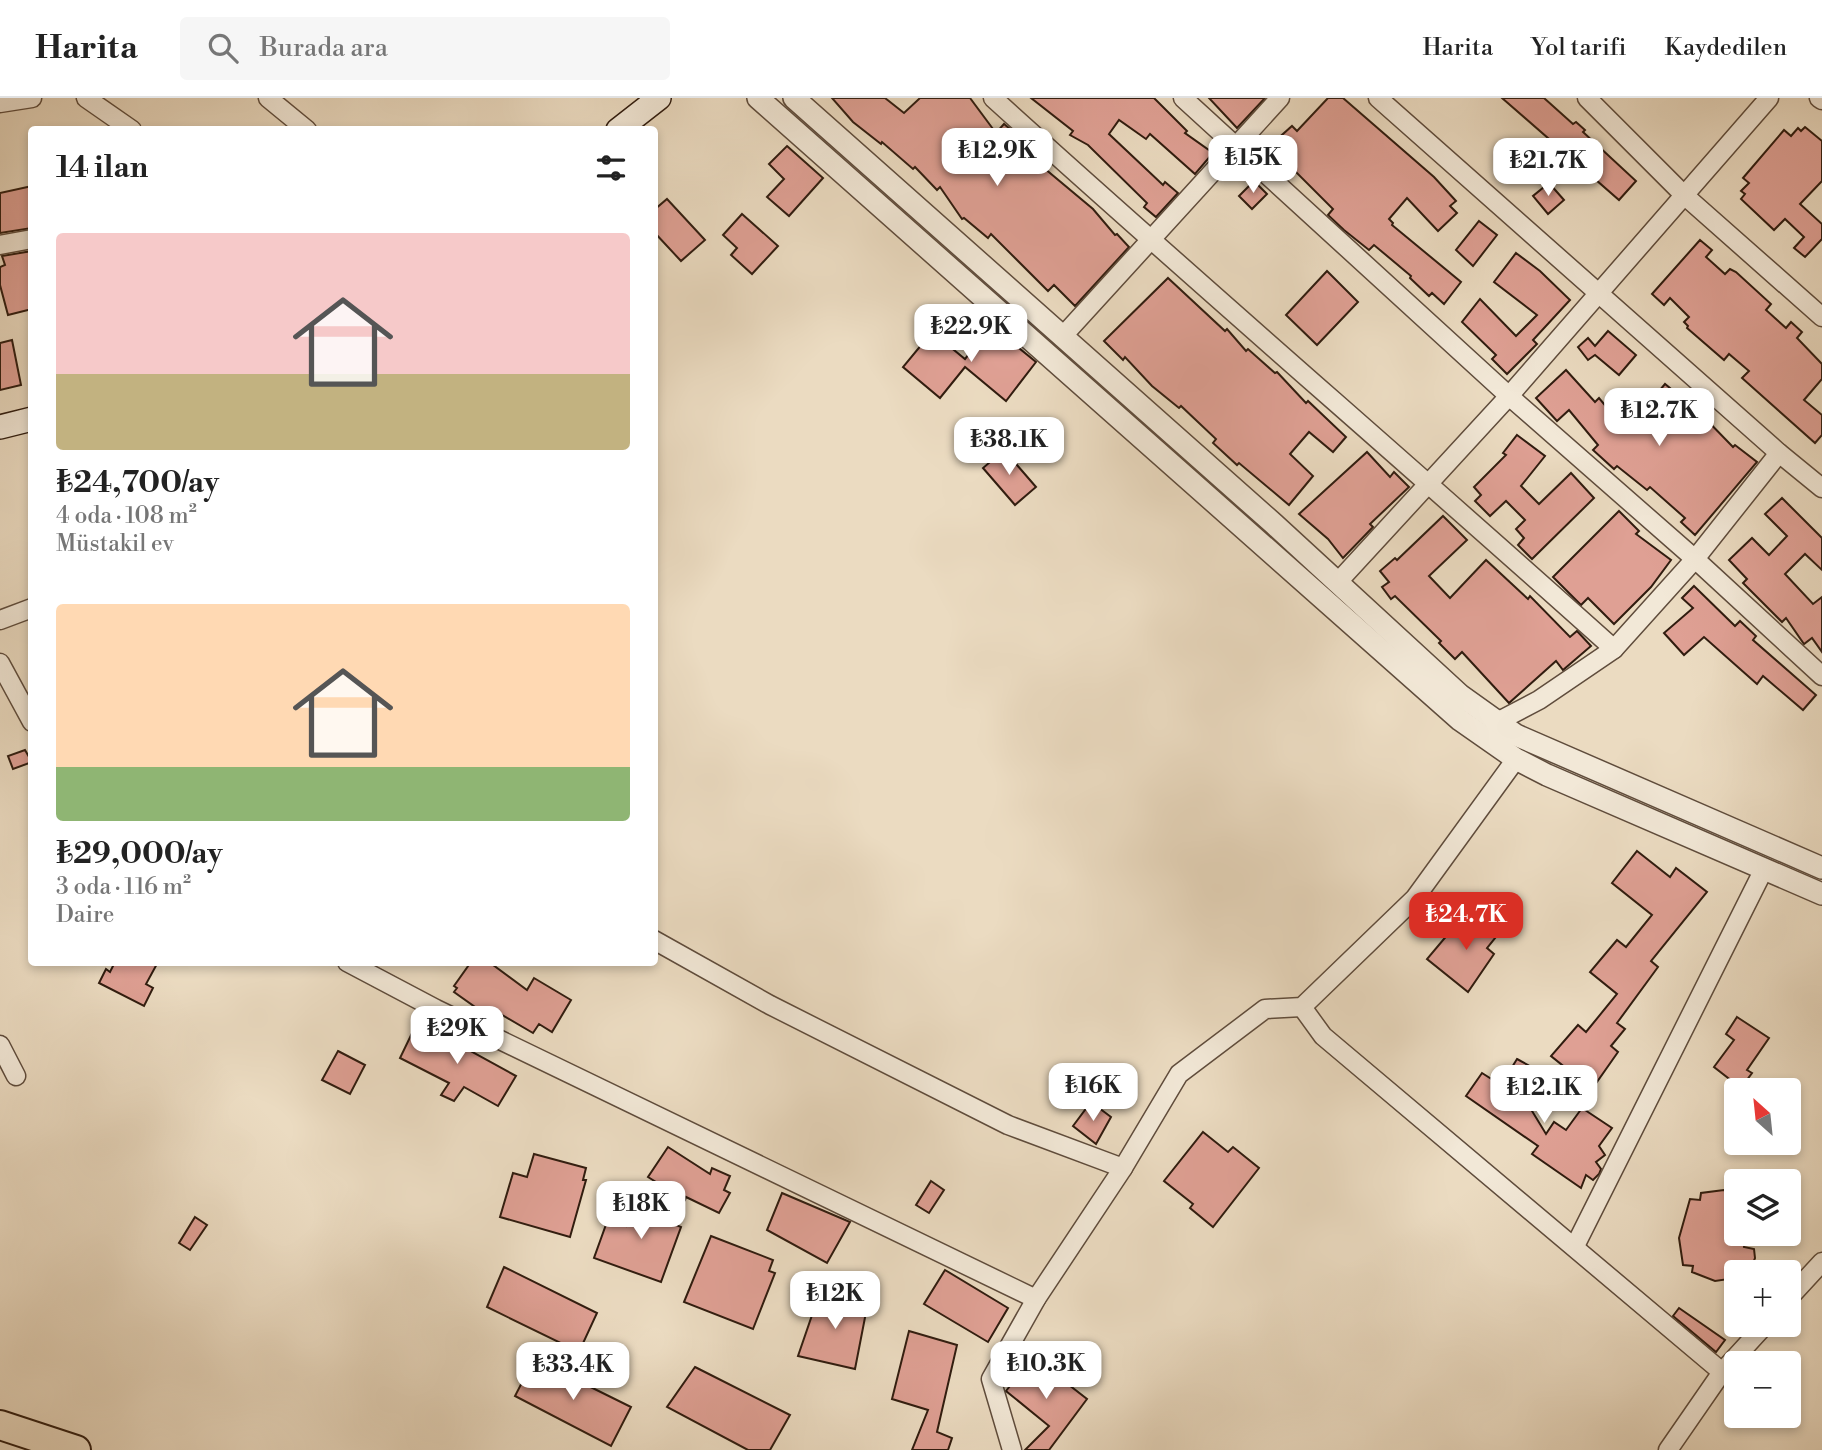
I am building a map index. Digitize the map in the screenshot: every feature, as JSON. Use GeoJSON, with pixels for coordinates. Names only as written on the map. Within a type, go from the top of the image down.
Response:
{"type":"FeatureCollection","features":[{"type":"Feature","properties":{"kind":"highway"},"geometry":{"type":"LineString","coordinates":[[0,1425],[76,1450]]}},
{"type":"Feature","properties":{"kind":"main road"},"geometry":{"type":"LineString","coordinates":[[623,126],[659,98]]}},
{"type":"Feature","properties":{"kind":"main road"},"geometry":{"type":"LineString","coordinates":[[0,427],[28,420]]}},
{"type":"Feature","properties":{"kind":"street"},"geometry":{"type":"LineString","coordinates":[[0,103],[32,98]]}},
{"type":"Feature","properties":{"kind":"street"},"geometry":{"type":"LineString","coordinates":[[86,98],[126,126]]}},
{"type":"Feature","properties":{"kind":"street"},"geometry":{"type":"LineString","coordinates":[[268,98],[302,126]]}},
{"type":"Feature","properties":{"kind":"street"},"geometry":{"type":"LineString","coordinates":[[758,98],[1460,720],[1516,759],[1608,802],[1822,894]]}},
{"type":"Feature","properties":{"kind":"street"},"geometry":{"type":"LineString","coordinates":[[794,98],[1460,695],[1516,736],[1822,869]]}},
{"type":"Feature","properties":{"kind":"street"},"geometry":{"type":"LineString","coordinates":[[993,98],[1151,241],[1614,649]]}},
{"type":"Feature","properties":{"kind":"street"},"geometry":{"type":"LineString","coordinates":[[1183,98],[1509,396],[1695,559],[1822,676]]}},
{"type":"Feature","properties":{"kind":"street"},"geometry":{"type":"LineString","coordinates":[[1062,337],[1280,98]]}},
{"type":"Feature","properties":{"kind":"street"},"geometry":{"type":"LineString","coordinates":[[1378,98],[1822,488]]}},
{"type":"Feature","properties":{"kind":"street"},"geometry":{"type":"LineString","coordinates":[[1587,98],[1684,195],[1822,317]]}},
{"type":"Feature","properties":{"kind":"street"},"geometry":{"type":"LineString","coordinates":[[1338,583],[1509,396],[1769,98]]}},
{"type":"Feature","properties":{"kind":"street"},"geometry":{"type":"LineString","coordinates":[[0,245],[28,240]]}},
{"type":"Feature","properties":{"kind":"street"},"geometry":{"type":"LineString","coordinates":[[1497,722],[1539,700],[1614,649],[1695,559],[1779,453]]}},
{"type":"Feature","properties":{"kind":"street"},"geometry":{"type":"LineString","coordinates":[[0,621],[28,610]]}},
{"type":"Feature","properties":{"kind":"street"},"geometry":{"type":"LineString","coordinates":[[0,663],[28,715]]}},
{"type":"Feature","properties":{"kind":"street"},"geometry":{"type":"LineString","coordinates":[[1012,1450],[991,1378],[1037,1299],[1179,1074],[1265,1009],[1302,1007],[1415,898],[1516,759]]}},
{"type":"Feature","properties":{"kind":"street"},"geometry":{"type":"LineString","coordinates":[[1575,1246],[1764,869]]}},
{"type":"Feature","properties":{"kind":"street"},"geometry":{"type":"LineString","coordinates":[[658,942],[770,1005],[1008,1125],[1122,1168]]}},
{"type":"Feature","properties":{"kind":"street"},"geometry":{"type":"LineString","coordinates":[[355,966],[436,1009],[1037,1299]]}},
{"type":"Feature","properties":{"kind":"street"},"geometry":{"type":"LineString","coordinates":[[1302,1007],[1322,1036],[1722,1372]]}},
{"type":"Feature","properties":{"kind":"street"},"geometry":{"type":"LineString","coordinates":[[0,1045],[16,1076]]}},
{"type":"Feature","properties":{"kind":"street"},"geometry":{"type":"LineString","coordinates":[[1801,1285],[1822,1262]]}},
{"type":"Feature","properties":{"kind":"street"},"geometry":{"type":"LineString","coordinates":[[1668,1450],[1722,1372],[1754,1337]]}},
{"type":"Feature","properties":{"kind":"building"},"geometry":{"type":"Polygon","coordinates":[[[832,98],[885,98],[904,113],[920,98],[970,98],[996,133],[1004,124],[1022,139],[1020,141],[1047,163],[1044,168],[1093,209],[1129,247],[1075,306],[1054,285],[1048,291],[991,234],[988,238],[962,219],[940,187],[937,190],[915,167],[913,169],[882,142],[881,144],[853,122],[832,98]]]}},
{"type":"Feature","properties":{"kind":"building"},"geometry":{"type":"Polygon","coordinates":[[[1031,98],[1154,98],[1187,131],[1185,133],[1213,153],[1195,174],[1150,134],[1146,139],[1119,120],[1109,134],[1163,185],[1165,182],[1178,193],[1156,217],[1144,207],[1147,203],[1088,145],[1070,135],[1073,131],[1031,98]]]}},
{"type":"Feature","properties":{"kind":"building"},"geometry":{"type":"Polygon","coordinates":[[[1209,98],[1265,98],[1237,128],[1209,98]]]}},
{"type":"Feature","properties":{"kind":"building"},"geometry":{"type":"Polygon","coordinates":[[[1328,98],[1343,98],[1434,177],[1456,201],[1450,206],[1457,213],[1438,231],[1407,198],[1389,219],[1392,225],[1461,282],[1444,304],[1432,293],[1429,296],[1411,276],[1374,245],[1369,250],[1344,230],[1328,215],[1333,209],[1292,168],[1285,174],[1264,151],[1292,126],[1297,131],[1328,98]]]}},
{"type":"Feature","properties":{"kind":"building"},"geometry":{"type":"Polygon","coordinates":[[[1502,98],[1544,98],[1573,124],[1576,122],[1585,130],[1583,132],[1636,181],[1619,200],[1502,98]]]}},
{"type":"Feature","properties":{"kind":"building"},"geometry":{"type":"Polygon","coordinates":[[[1805,127],[1822,141],[1822,181],[1800,204],[1822,224],[1822,239],[1805,257],[1794,248],[1804,237],[1785,219],[1774,230],[1741,199],[1745,194],[1741,191],[1749,183],[1743,178],[1784,130],[1791,136],[1798,128],[1801,131],[1805,127]]]}},
{"type":"Feature","properties":{"kind":"building"},"geometry":{"type":"Polygon","coordinates":[[[787,146],[823,178],[789,216],[767,197],[784,179],[769,164],[787,146]]]}},
{"type":"Feature","properties":{"kind":"building"},"geometry":{"type":"Polygon","coordinates":[[[1254,181],[1267,194],[1252,209],[1239,196],[1254,181]]]}},
{"type":"Feature","properties":{"kind":"building"},"geometry":{"type":"Polygon","coordinates":[[[1549,183],[1564,200],[1548,214],[1533,196],[1549,183]]]}},
{"type":"Feature","properties":{"kind":"building"},"geometry":{"type":"Polygon","coordinates":[[[28,187],[28,229],[0,233],[0,193],[28,187]]]}},
{"type":"Feature","properties":{"kind":"building"},"geometry":{"type":"Polygon","coordinates":[[[667,199],[705,240],[681,261],[658,236],[658,207],[667,199]]]}},
{"type":"Feature","properties":{"kind":"building"},"geometry":{"type":"Polygon","coordinates":[[[742,214],[778,246],[752,274],[731,255],[737,248],[723,235],[742,214]]]}},
{"type":"Feature","properties":{"kind":"building"},"geometry":{"type":"Polygon","coordinates":[[[1479,221],[1497,235],[1473,266],[1456,250],[1479,221]]]}},
{"type":"Feature","properties":{"kind":"building"},"geometry":{"type":"Polygon","coordinates":[[[1700,240],[1712,250],[1706,257],[1725,274],[1730,269],[1736,272],[1771,304],[1766,310],[1786,328],[1791,322],[1802,332],[1797,338],[1822,364],[1822,379],[1804,400],[1822,415],[1822,435],[1815,443],[1742,378],[1749,371],[1729,354],[1724,360],[1687,328],[1684,322],[1689,317],[1670,298],[1664,305],[1652,294],[1700,240]]]}},
{"type":"Feature","properties":{"kind":"building"},"geometry":{"type":"Polygon","coordinates":[[[28,252],[28,310],[8,315],[0,285],[0,267],[5,265],[2,256],[28,252]]]}},
{"type":"Feature","properties":{"kind":"building"},"geometry":{"type":"Polygon","coordinates":[[[1516,253],[1540,271],[1570,300],[1533,340],[1537,344],[1507,374],[1492,359],[1496,355],[1462,322],[1480,299],[1516,336],[1537,315],[1494,282],[1516,253]]]}},
{"type":"Feature","properties":{"kind":"building"},"geometry":{"type":"Polygon","coordinates":[[[1327,271],[1358,302],[1317,345],[1286,315],[1327,271]]]}},
{"type":"Feature","properties":{"kind":"building"},"geometry":{"type":"Polygon","coordinates":[[[1168,278],[1225,331],[1227,329],[1246,351],[1248,349],[1277,372],[1306,403],[1308,401],[1346,437],[1333,452],[1309,432],[1290,454],[1313,476],[1289,505],[1239,463],[1237,465],[1213,443],[1216,439],[1181,406],[1179,408],[1152,386],[1125,357],[1123,360],[1104,341],[1168,278]]]}},
{"type":"Feature","properties":{"kind":"building"},"geometry":{"type":"Polygon","coordinates":[[[992,326],[1036,362],[1006,401],[965,367],[940,398],[903,367],[932,332],[965,359],[992,326]]]}},
{"type":"Feature","properties":{"kind":"building"},"geometry":{"type":"Polygon","coordinates":[[[1608,331],[1636,355],[1619,375],[1595,355],[1588,360],[1578,347],[1588,338],[1595,346],[1608,331]]]}},
{"type":"Feature","properties":{"kind":"building"},"geometry":{"type":"Polygon","coordinates":[[[12,340],[21,385],[0,390],[0,343],[12,340]]]}},
{"type":"Feature","properties":{"kind":"building"},"geometry":{"type":"Polygon","coordinates":[[[1566,370],[1595,402],[1599,398],[1619,422],[1621,420],[1629,427],[1665,384],[1699,412],[1733,447],[1735,445],[1757,462],[1695,535],[1681,522],[1685,518],[1650,487],[1647,490],[1617,466],[1614,469],[1593,450],[1598,445],[1569,410],[1557,421],[1536,398],[1566,370]]]}},
{"type":"Feature","properties":{"kind":"building"},"geometry":{"type":"Polygon","coordinates":[[[1517,435],[1545,456],[1521,486],[1539,504],[1571,473],[1594,498],[1532,559],[1518,545],[1524,538],[1516,529],[1525,520],[1506,501],[1490,516],[1475,501],[1481,495],[1474,487],[1506,455],[1503,453],[1517,435]]]}},
{"type":"Feature","properties":{"kind":"building"},"geometry":{"type":"Polygon","coordinates":[[[1004,450],[1036,487],[1015,505],[983,468],[1004,450]]]}},
{"type":"Feature","properties":{"kind":"building"},"geometry":{"type":"Polygon","coordinates":[[[1367,452],[1390,477],[1394,472],[1409,487],[1370,524],[1373,527],[1343,558],[1328,539],[1299,514],[1367,452]]]}},
{"type":"Feature","properties":{"kind":"building"},"geometry":{"type":"Polygon","coordinates":[[[1782,498],[1822,538],[1822,570],[1805,554],[1785,574],[1813,604],[1822,597],[1822,652],[1812,638],[1804,644],[1786,618],[1782,622],[1743,583],[1747,579],[1729,560],[1752,538],[1769,555],[1787,536],[1765,514],[1782,498]]]}},
{"type":"Feature","properties":{"kind":"building"},"geometry":{"type":"Polygon","coordinates":[[[1619,511],[1639,531],[1636,534],[1671,560],[1651,587],[1614,624],[1588,598],[1581,605],[1553,577],[1619,511]]]}},
{"type":"Feature","properties":{"kind":"building"},"geometry":{"type":"Polygon","coordinates":[[[1443,516],[1467,540],[1429,576],[1450,598],[1486,560],[1528,599],[1530,596],[1570,637],[1577,631],[1591,646],[1563,670],[1556,661],[1509,703],[1462,652],[1455,659],[1439,643],[1441,641],[1395,596],[1391,599],[1382,587],[1389,582],[1380,571],[1395,558],[1397,560],[1443,516]]]}},
{"type":"Feature","properties":{"kind":"building"},"geometry":{"type":"Polygon","coordinates":[[[1694,586],[1735,626],[1740,621],[1756,636],[1753,640],[1816,695],[1803,710],[1763,676],[1757,684],[1704,637],[1684,655],[1664,633],[1693,608],[1682,598],[1694,586]]]}},
{"type":"Feature","properties":{"kind":"building"},"geometry":{"type":"Polygon","coordinates":[[[25,750],[28,763],[13,769],[8,756],[25,750]]]}},
{"type":"Feature","properties":{"kind":"building"},"geometry":{"type":"Polygon","coordinates":[[[1637,851],[1670,877],[1676,868],[1707,892],[1651,961],[1658,967],[1617,1023],[1625,1029],[1611,1046],[1618,1052],[1592,1089],[1551,1056],[1578,1025],[1586,1032],[1617,994],[1590,972],[1617,940],[1626,947],[1652,915],[1612,883],[1637,851]]]}},
{"type":"Feature","properties":{"kind":"building"},"geometry":{"type":"Polygon","coordinates":[[[1478,914],[1500,932],[1487,948],[1494,954],[1468,992],[1427,959],[1454,927],[1462,934],[1478,914]]]}},
{"type":"Feature","properties":{"kind":"building"},"geometry":{"type":"Polygon","coordinates":[[[113,966],[156,966],[146,984],[153,988],[144,1006],[99,983],[106,969],[110,972],[113,966]]]}},
{"type":"Feature","properties":{"kind":"building"},"geometry":{"type":"Polygon","coordinates":[[[468,966],[494,966],[527,990],[534,978],[571,1000],[552,1032],[539,1024],[533,1033],[497,1012],[492,1019],[454,992],[457,988],[454,986],[468,966]]]}},
{"type":"Feature","properties":{"kind":"building"},"geometry":{"type":"Polygon","coordinates":[[[1737,1017],[1769,1038],[1747,1070],[1752,1073],[1748,1078],[1728,1078],[1714,1067],[1734,1040],[1726,1034],[1737,1017]]]}},
{"type":"Feature","properties":{"kind":"building"},"geometry":{"type":"Polygon","coordinates":[[[415,1027],[424,1032],[427,1027],[516,1076],[498,1106],[464,1087],[454,1101],[441,1095],[449,1083],[400,1058],[415,1027]]]}},
{"type":"Feature","properties":{"kind":"building"},"geometry":{"type":"Polygon","coordinates":[[[338,1051],[365,1065],[350,1094],[322,1080],[338,1051]]]}},
{"type":"Feature","properties":{"kind":"building"},"geometry":{"type":"Polygon","coordinates":[[[1517,1059],[1537,1070],[1529,1083],[1535,1091],[1529,1106],[1546,1134],[1554,1122],[1566,1130],[1582,1108],[1612,1128],[1599,1146],[1605,1155],[1596,1162],[1601,1169],[1599,1174],[1593,1180],[1586,1175],[1581,1188],[1532,1154],[1538,1146],[1466,1096],[1482,1073],[1501,1085],[1517,1059]]]}},
{"type":"Feature","properties":{"kind":"building"},"geometry":{"type":"Polygon","coordinates":[[[1091,1102],[1111,1117],[1096,1144],[1073,1126],[1091,1102]]]}},
{"type":"Feature","properties":{"kind":"building"},"geometry":{"type":"Polygon","coordinates":[[[1203,1132],[1228,1152],[1233,1147],[1259,1168],[1213,1227],[1190,1208],[1193,1204],[1164,1181],[1203,1132]]]}},
{"type":"Feature","properties":{"kind":"building"},"geometry":{"type":"Polygon","coordinates":[[[668,1147],[710,1174],[712,1168],[730,1176],[724,1190],[730,1193],[719,1213],[686,1197],[685,1200],[648,1177],[668,1147]]]}},
{"type":"Feature","properties":{"kind":"building"},"geometry":{"type":"Polygon","coordinates":[[[534,1154],[586,1168],[583,1180],[586,1180],[570,1237],[500,1217],[513,1173],[527,1177],[534,1154]]]}},
{"type":"Feature","properties":{"kind":"building"},"geometry":{"type":"Polygon","coordinates":[[[931,1181],[944,1190],[929,1213],[916,1205],[931,1181]]]}},
{"type":"Feature","properties":{"kind":"building"},"geometry":{"type":"Polygon","coordinates":[[[1724,1190],[1724,1246],[1754,1249],[1754,1260],[1724,1260],[1724,1280],[1715,1281],[1692,1272],[1693,1266],[1683,1265],[1679,1238],[1690,1199],[1700,1200],[1701,1193],[1724,1190]]]}},
{"type":"Feature","properties":{"kind":"building"},"geometry":{"type":"Polygon","coordinates":[[[782,1193],[850,1222],[827,1263],[767,1230],[782,1193]]]}},
{"type":"Feature","properties":{"kind":"building"},"geometry":{"type":"Polygon","coordinates":[[[635,1199],[679,1215],[676,1225],[681,1227],[661,1282],[594,1258],[608,1219],[626,1226],[635,1199]]]}},
{"type":"Feature","properties":{"kind":"building"},"geometry":{"type":"Polygon","coordinates":[[[195,1217],[207,1225],[190,1250],[179,1243],[195,1217]]]}},
{"type":"Feature","properties":{"kind":"building"},"geometry":{"type":"Polygon","coordinates":[[[711,1236],[773,1260],[769,1271],[775,1273],[753,1329],[684,1302],[711,1236]]]}},
{"type":"Feature","properties":{"kind":"building"},"geometry":{"type":"Polygon","coordinates":[[[504,1267],[597,1313],[579,1352],[487,1307],[504,1267]]]}},
{"type":"Feature","properties":{"kind":"building"},"geometry":{"type":"Polygon","coordinates":[[[945,1270],[1008,1308],[988,1342],[924,1304],[945,1270]]]}},
{"type":"Feature","properties":{"kind":"building"},"geometry":{"type":"Polygon","coordinates":[[[820,1292],[868,1302],[855,1369],[798,1356],[820,1292]]]}},
{"type":"Feature","properties":{"kind":"building"},"geometry":{"type":"Polygon","coordinates":[[[1679,1308],[1725,1340],[1716,1352],[1673,1316],[1679,1308]]]}},
{"type":"Feature","properties":{"kind":"building"},"geometry":{"type":"Polygon","coordinates":[[[909,1331],[957,1345],[937,1432],[952,1438],[948,1450],[912,1450],[928,1410],[892,1399],[909,1331]]]}},
{"type":"Feature","properties":{"kind":"building"},"geometry":{"type":"Polygon","coordinates":[[[1033,1357],[1087,1399],[1049,1450],[1025,1450],[1049,1426],[1006,1391],[1033,1357]]]}},
{"type":"Feature","properties":{"kind":"building"},"geometry":{"type":"Polygon","coordinates":[[[534,1359],[631,1407],[611,1446],[515,1396],[534,1359]]]}},
{"type":"Feature","properties":{"kind":"building"},"geometry":{"type":"Polygon","coordinates":[[[695,1367],[790,1415],[770,1450],[748,1450],[667,1407],[695,1367]]]}}]}
